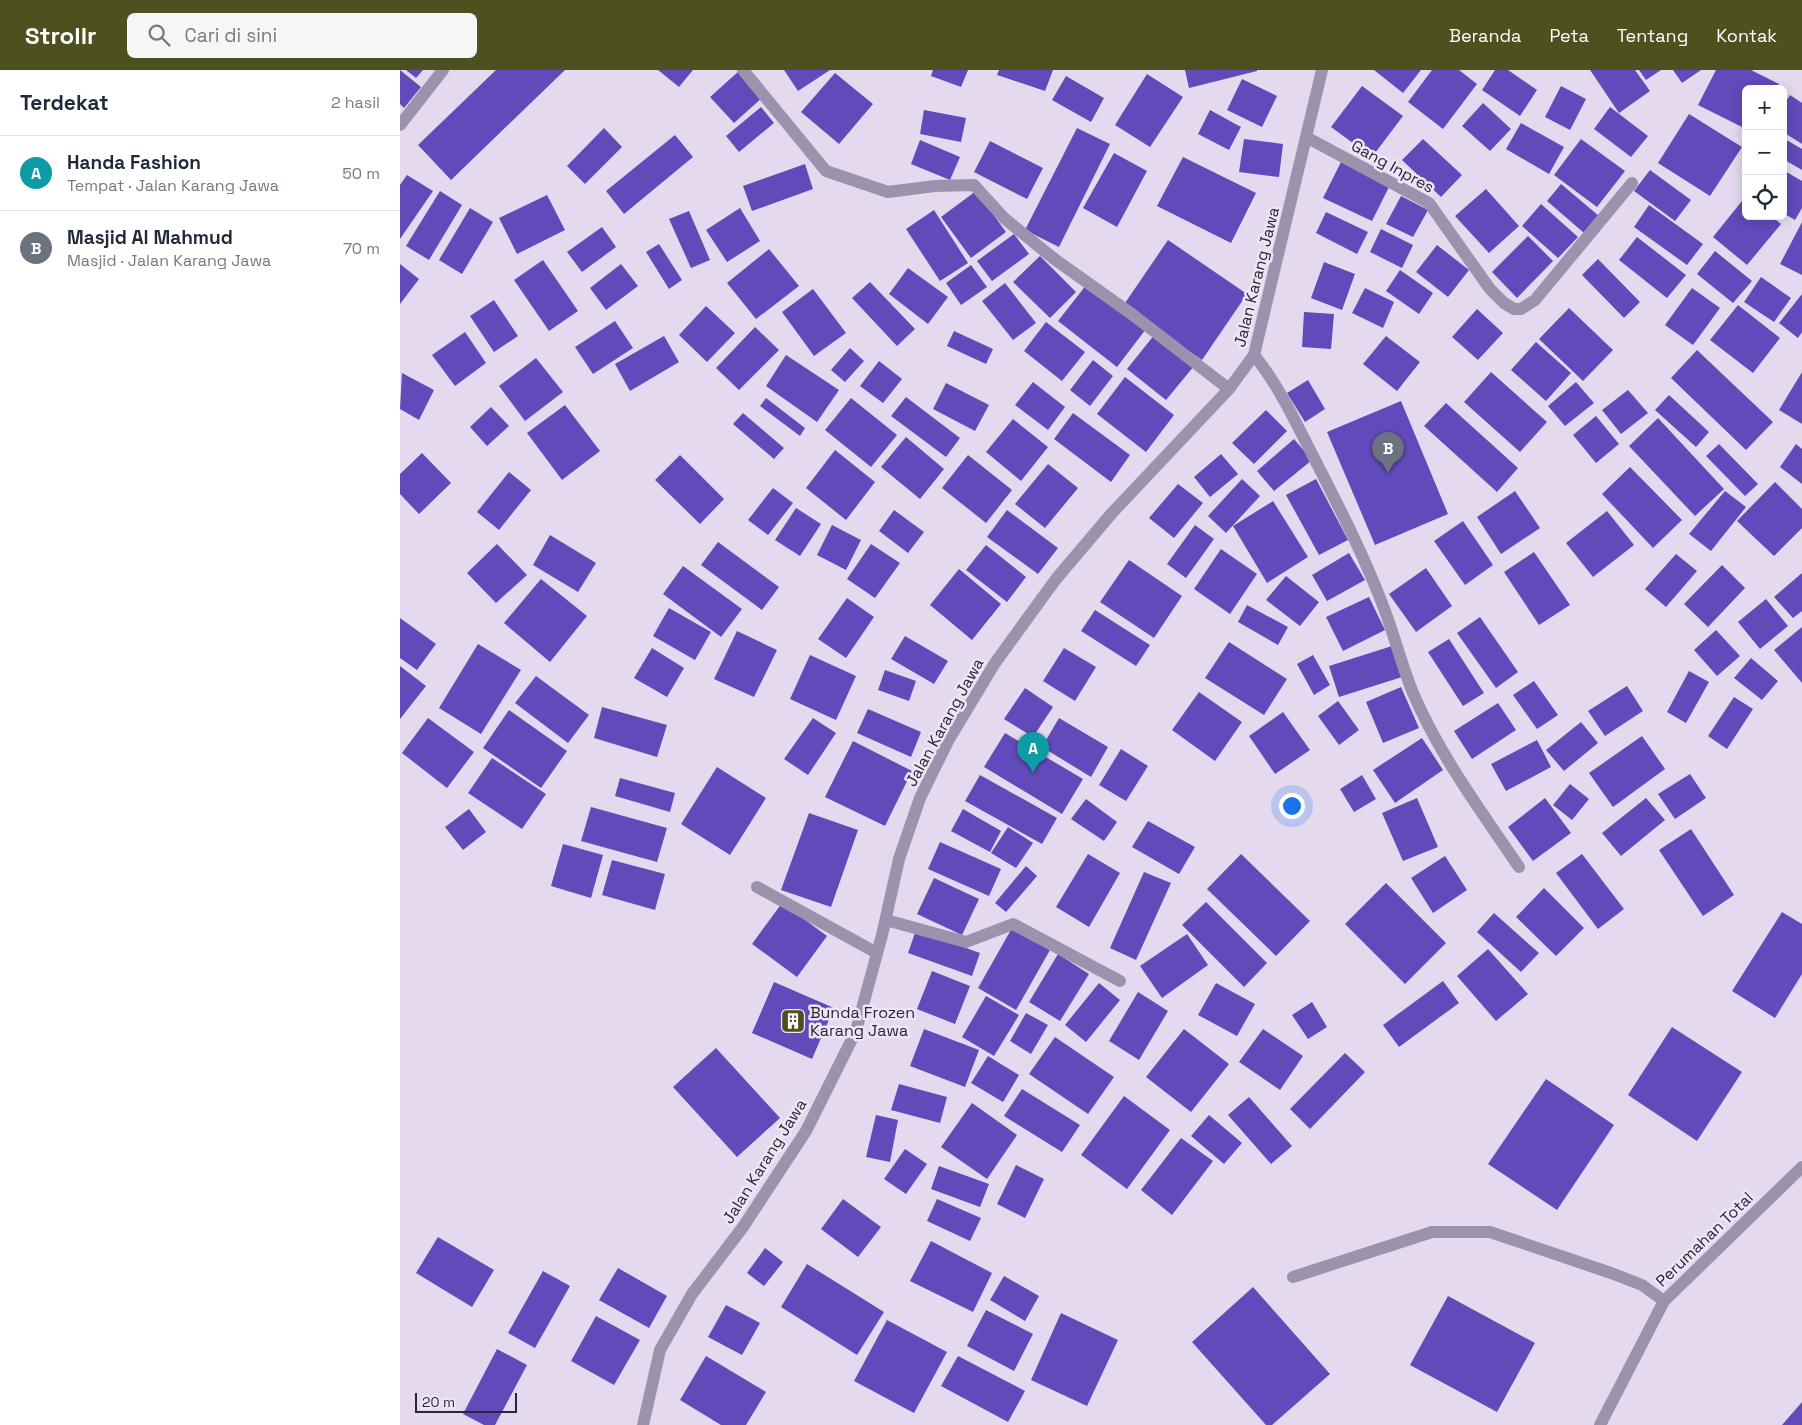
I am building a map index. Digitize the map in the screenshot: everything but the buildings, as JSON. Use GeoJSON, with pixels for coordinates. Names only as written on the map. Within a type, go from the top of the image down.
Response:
{"type":"FeatureCollection","features":[{"type":"Feature","properties":{"kind":"street"},"geometry":{"type":"LineString","coordinates":[[400,125],[443,70]]}},
{"type":"Feature","properties":{"kind":"street"},"geometry":{"type":"LineString","coordinates":[[743,70],[826,171],[888,192],[935,186],[974,185],[1004,218],[1053,258],[1134,315],[1229,389]]}},
{"type":"Feature","properties":{"kind":"street","name":"Jalan Karang Jawa"},"geometry":{"type":"LineString","coordinates":[[643,1425],[660,1350],[692,1294],[743,1227],[806,1131],[856,1031],[878,953],[899,859],[920,798],[948,741],[995,663],[1056,579],[1112,513],[1229,389],[1254,355],[1322,70]]}},
{"type":"Feature","properties":{"kind":"street","name":"Gang Inpres"},"geometry":{"type":"LineString","coordinates":[[1306,137],[1429,203],[1472,260],[1490,289],[1514,309],[1521,309],[1535,300],[1632,183]]}},
{"type":"Feature","properties":{"kind":"street"},"geometry":{"type":"LineString","coordinates":[[1254,355],[1282,396],[1354,535],[1386,612],[1397,652],[1410,686],[1432,732],[1452,768],[1519,867]]}},
{"type":"Feature","properties":{"kind":"street"},"geometry":{"type":"LineString","coordinates":[[757,888],[878,953]]}},
{"type":"Feature","properties":{"kind":"street"},"geometry":{"type":"LineString","coordinates":[[886,920],[966,942],[1013,924],[1120,981]]}},
{"type":"Feature","properties":{"kind":"street","name":"Perumahan Total"},"geometry":{"type":"LineString","coordinates":[[1600,1425],[1664,1301],[1802,1167]]}},
{"type":"Feature","properties":{"kind":"street"},"geometry":{"type":"LineString","coordinates":[[1293,1277],[1432,1232],[1490,1232],[1611,1273],[1642,1286],[1664,1301]]}},
{"type":"Feature","properties":{"kind":"place","name":"Masjid Al Mahmud"},"geometry":{"type":"Point","coordinates":[1388,473]}},
{"type":"Feature","properties":{"kind":"place","name":"Handa Fashion"},"geometry":{"type":"Point","coordinates":[1033,773]}},
{"type":"Feature","properties":{"kind":"place","name":"Bunda Frozen Karang Jawa"},"geometry":{"type":"Point","coordinates":[793,1021]}}]}
